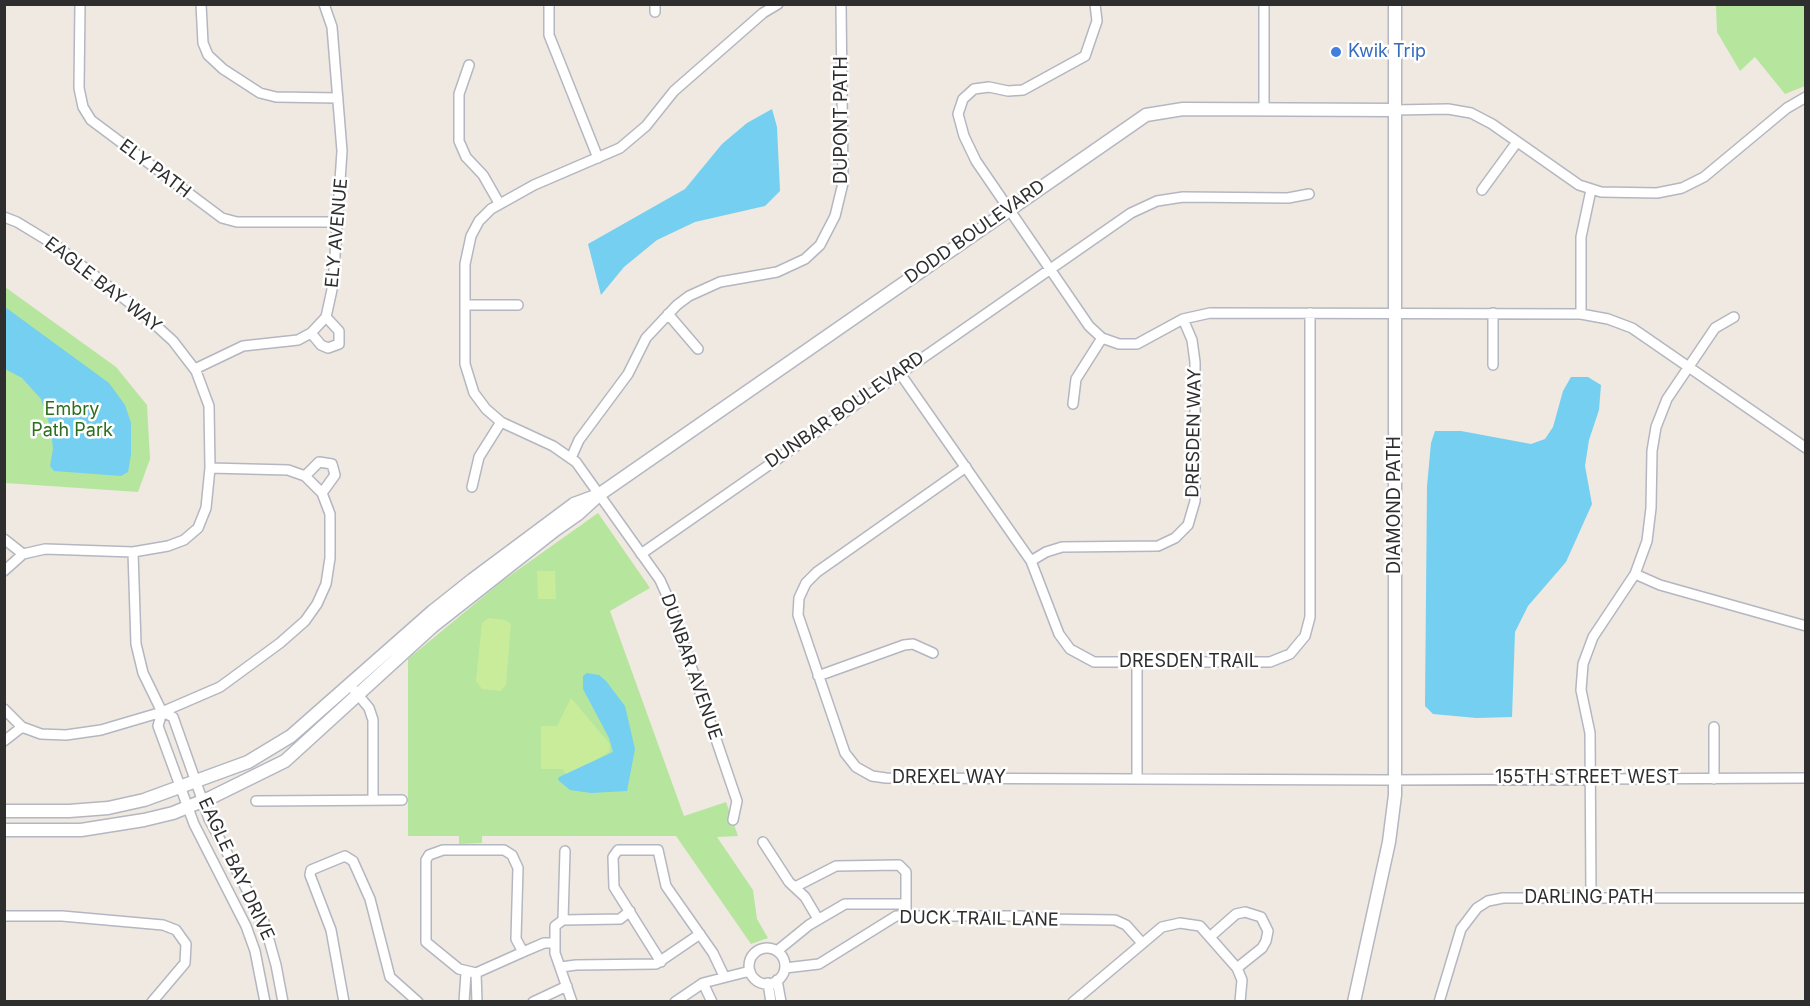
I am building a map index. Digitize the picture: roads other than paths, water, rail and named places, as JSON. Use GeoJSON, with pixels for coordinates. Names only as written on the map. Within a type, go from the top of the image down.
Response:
{"type":"FeatureCollection","features":[{"type":"Feature","properties":{"kind":"street","name":"ELY PATH"},"geometry":{"type":"LineString","coordinates":[[80,4],[79,88],[83,107],[91,120],[222,218],[237,222],[338,222]]}},
{"type":"Feature","properties":{"kind":"street"},"geometry":{"type":"LineString","coordinates":[[201,4],[203,43],[208,55],[223,69],[260,93],[276,97],[338,98]]}},
{"type":"Feature","properties":{"kind":"street","name":"ELY AVENUE"},"geometry":{"type":"LineString","coordinates":[[324,4],[332,27],[342,151],[333,285],[326,317]]}},
{"type":"Feature","properties":{"kind":"street"},"geometry":{"type":"LineString","coordinates":[[549,4],[549,35],[598,158]]}},
{"type":"Feature","properties":{"kind":"street","name":"DUPONT PATH"},"geometry":{"type":"LineString","coordinates":[[571,458],[579,440],[628,374],[646,338],[689,296],[742,277],[777,272],[806,259],[820,245],[841,200],[843,183],[841,4]]}},
{"type":"Feature","properties":{"kind":"street"},"geometry":{"type":"LineString","coordinates":[[1095,4],[1096,26],[1085,56],[1023,90],[1008,91],[988,87],[974,89],[959,106],[959,121],[969,150],[1089,326],[1102,338],[1119,344],[1137,344],[1184,319],[1210,313],[1581,314],[1608,319],[1632,328],[1806,447]]}},
{"type":"Feature","properties":{"kind":"street"},"geometry":{"type":"LineString","coordinates":[[1264,4],[1264,109]]}},
{"type":"Feature","properties":{"kind":"street","name":"DIAMOND PATH"},"geometry":{"type":"LineString","coordinates":[[1354,1002],[1389,842],[1395,780],[1395,4]]}},
{"type":"Feature","properties":{"kind":"street","name":"DUNBAR AVENUE"},"geometry":{"type":"LineString","coordinates":[[733,820],[737,801],[668,598],[600,494],[571,458],[553,446],[501,422],[479,401],[467,375],[465,255],[479,221],[500,203],[534,185],[598,158],[634,138],[674,91],[771,6]]}},
{"type":"Feature","properties":{"kind":"street"},"geometry":{"type":"LineString","coordinates":[[469,65],[459,94],[459,141],[466,157],[483,175],[500,203]]}},
{"type":"Feature","properties":{"kind":"street"},"geometry":{"type":"LineString","coordinates":[[1395,110],[1449,110],[1471,113],[1517,142],[1568,179],[1591,190],[1612,193],[1658,193],[1682,189],[1704,177],[1787,108],[1806,97]]}},
{"type":"Feature","properties":{"kind":"street","name":"DODD BOULEVARD"},"geometry":{"type":"LineString","coordinates":[[354,690],[578,514],[600,494],[1008,208],[1146,115],[1173,110],[1395,110]]}},
{"type":"Feature","properties":{"kind":"street"},"geometry":{"type":"LineString","coordinates":[[1482,190],[1517,142]]}},
{"type":"Feature","properties":{"kind":"street"},"geometry":{"type":"LineString","coordinates":[[1581,314],[1581,237],[1591,190]]}},
{"type":"Feature","properties":{"kind":"street","name":"DUNBAR BOULEVARD"},"geometry":{"type":"LineString","coordinates":[[641,554],[899,372],[1131,213],[1157,201],[1183,197],[1288,198],[1309,194]]}},
{"type":"Feature","properties":{"kind":"street","name":"EAGLE BAY WAY"},"geometry":{"type":"LineString","coordinates":[[4,217],[17,222],[58,247],[140,310],[173,341],[195,369],[209,406],[210,468],[206,508],[198,528],[184,540],[168,546],[133,552],[58,548],[23,554]]}},
{"type":"Feature","properties":{"kind":"street"},"geometry":{"type":"LineString","coordinates":[[465,305],[518,305]]}},
{"type":"Feature","properties":{"kind":"street","name":"DRESDEN TRAIL"},"geometry":{"type":"LineString","coordinates":[[899,372],[1032,561],[1059,634],[1070,649],[1094,662],[1270,662],[1290,654],[1305,636],[1310,617],[1310,313]]}},
{"type":"Feature","properties":{"kind":"street"},"geometry":{"type":"LineString","coordinates":[[1493,313],[1493,365]]}},
{"type":"Feature","properties":{"kind":"street"},"geometry":{"type":"LineString","coordinates":[[668,314],[698,349]]}},
{"type":"Feature","properties":{"kind":"street"},"geometry":{"type":"LineString","coordinates":[[195,369],[243,346],[298,340],[311,333],[326,317],[339,331],[339,344],[328,348],[321,345],[311,333]]}},
{"type":"Feature","properties":{"kind":"street"},"geometry":{"type":"LineString","coordinates":[[1591,897],[1590,733],[1581,690],[1583,664],[1593,637],[1635,574],[1648,530],[1652,451],[1656,427],[1667,399],[1715,328],[1734,317]]}},
{"type":"Feature","properties":{"kind":"street","name":"DRESDEN WAY"},"geometry":{"type":"LineString","coordinates":[[1032,561],[1046,552],[1062,547],[1158,546],[1175,538],[1188,525],[1195,501],[1195,362],[1192,339],[1184,319]]}},
{"type":"Feature","properties":{"kind":"street"},"geometry":{"type":"LineString","coordinates":[[1073,404],[1076,379],[1102,338]]}},
{"type":"Feature","properties":{"kind":"street"},"geometry":{"type":"LineString","coordinates":[[472,487],[479,457],[501,422]]}},
{"type":"Feature","properties":{"kind":"street"},"geometry":{"type":"LineString","coordinates":[[305,476],[319,462],[332,464],[335,475],[322,492]]}},
{"type":"Feature","properties":{"kind":"street","name":"DREXEL WAY"},"geometry":{"type":"LineString","coordinates":[[966,467],[817,572],[806,583],[799,598],[798,615],[818,676],[845,753],[856,767],[872,776],[1368,779]]}},
{"type":"Feature","properties":{"kind":"street"},"geometry":{"type":"LineString","coordinates":[[4,709],[22,727],[41,734],[66,735],[101,730],[162,712],[220,687],[280,643],[305,621],[317,604],[326,584],[330,558],[330,514],[322,492],[305,476],[271,468],[210,468]]}},
{"type":"Feature","properties":{"kind":"street"},"geometry":{"type":"LineString","coordinates":[[4,539],[23,554],[4,571]]}},
{"type":"Feature","properties":{"kind":"street","name":"EAGLE BAY DRIVE"},"geometry":{"type":"LineString","coordinates":[[133,552],[136,644],[143,673],[162,712],[173,717],[221,845],[264,922],[283,1002]]}},
{"type":"Feature","properties":{"kind":"street"},"geometry":{"type":"LineString","coordinates":[[1635,574],[1660,585],[1806,627]]}},
{"type":"Feature","properties":{"kind":"street"},"geometry":{"type":"LineString","coordinates":[[818,676],[904,645],[913,644],[933,653]]}},
{"type":"Feature","properties":{"kind":"street"},"geometry":{"type":"LineString","coordinates":[[1137,663],[1137,779]]}},
{"type":"Feature","properties":{"kind":"street"},"geometry":{"type":"LineString","coordinates":[[4,811],[108,808],[180,787],[248,762],[291,736],[354,690]]}},
{"type":"Feature","properties":{"kind":"street"},"geometry":{"type":"LineString","coordinates":[[354,690],[369,708],[374,725],[373,800]]}},
{"type":"Feature","properties":{"kind":"street"},"geometry":{"type":"LineString","coordinates":[[4,830],[81,830],[117,826],[173,813],[203,801],[285,761],[354,690]]}},
{"type":"Feature","properties":{"kind":"street","name":"EAGLE BAY DRIVE"},"geometry":{"type":"LineString","coordinates":[[162,712],[158,726],[206,850],[246,926],[255,951],[265,1002]]}},
{"type":"Feature","properties":{"kind":"street"},"geometry":{"type":"LineString","coordinates":[[4,741],[22,727]]}},
{"type":"Feature","properties":{"kind":"street"},"geometry":{"type":"LineString","coordinates":[[1714,727],[1714,779]]}},
{"type":"Feature","properties":{"kind":"street","name":"155TH STREET WEST"},"geometry":{"type":"LineString","coordinates":[[1368,779],[1806,778]]}},
{"type":"Feature","properties":{"kind":"street"},"geometry":{"type":"LineString","coordinates":[[256,801],[402,800]]}},
{"type":"Feature","properties":{"kind":"street"},"geometry":{"type":"LineString","coordinates":[[762,842],[818,919]]}},
{"type":"Feature","properties":{"kind":"street"},"geometry":{"type":"LineString","coordinates":[[661,962],[614,887],[615,853],[626,849],[655,849],[660,853],[662,879],[718,962],[724,976]]}},
{"type":"Feature","properties":{"kind":"street"},"geometry":{"type":"LineString","coordinates":[[523,952],[516,939],[518,868],[512,855],[504,850],[435,851],[426,860],[426,942],[466,973],[476,973],[544,943],[555,943]]}},
{"type":"Feature","properties":{"kind":"street"},"geometry":{"type":"LineString","coordinates":[[563,920],[565,851]]}},
{"type":"Feature","properties":{"kind":"street"},"geometry":{"type":"LineString","coordinates":[[344,1002],[334,939],[310,875],[311,870],[345,856],[352,861],[370,899],[390,977],[418,1002]]}},
{"type":"Feature","properties":{"kind":"street"},"geometry":{"type":"LineString","coordinates":[[795,887],[836,866],[892,864],[904,867],[906,872],[906,918]]}},
{"type":"Feature","properties":{"kind":"street","name":"DARLING PATH"},"geometry":{"type":"LineString","coordinates":[[1439,1002],[1461,928],[1477,908],[1488,901],[1503,898],[1591,897],[1806,898]]}},
{"type":"Feature","properties":{"kind":"street"},"geometry":{"type":"LineString","coordinates":[[777,951],[818,919],[844,904],[906,904]]}},
{"type":"Feature","properties":{"kind":"street"},"geometry":{"type":"LineString","coordinates":[[572,1002],[555,953],[555,926],[563,920],[620,919],[630,911]]}},
{"type":"Feature","properties":{"kind":"street"},"geometry":{"type":"LineString","coordinates":[[1211,936],[1236,914],[1245,912],[1261,916],[1268,931],[1266,940],[1262,948],[1237,968]]}},
{"type":"Feature","properties":{"kind":"street"},"geometry":{"type":"LineString","coordinates":[[4,916],[62,916],[163,925],[176,930],[186,945],[185,963],[152,1002]]}},
{"type":"Feature","properties":{"kind":"street","name":"DUCK TRAIL LANE"},"geometry":{"type":"LineString","coordinates":[[785,968],[819,964],[890,918],[1022,916],[1047,919],[1115,920],[1126,925],[1142,944]]}},
{"type":"Feature","properties":{"kind":"street"},"geometry":{"type":"LineString","coordinates":[[1073,1002],[1162,927],[1180,923],[1200,926],[1237,968],[1242,980],[1240,1002]]}},
{"type":"Feature","properties":{"kind":"street"},"geometry":{"type":"LineString","coordinates":[[561,967],[576,964],[647,965],[661,962],[700,934]]}},
{"type":"Feature","properties":{"kind":"street"},"geometry":{"type":"LineString","coordinates":[[771,1002],[772,982],[785,968],[783,958],[777,951],[765,948],[758,950],[750,961],[750,971],[759,981],[772,982]]}},
{"type":"Feature","properties":{"kind":"street"},"geometry":{"type":"LineString","coordinates":[[675,1002],[703,983],[750,971]]}},
{"type":"Feature","properties":{"kind":"street"},"geometry":{"type":"LineString","coordinates":[[464,1002],[466,973]]}},
{"type":"Feature","properties":{"kind":"street"},"geometry":{"type":"LineString","coordinates":[[476,973],[477,1002]]}},
{"type":"Feature","properties":{"kind":"street"},"geometry":{"type":"LineString","coordinates":[[772,982],[781,1002]]}},
{"type":"Feature","properties":{"kind":"street"},"geometry":{"type":"LineString","coordinates":[[703,983],[712,1002]]}},
{"type":"Feature","properties":{"kind":"street"},"geometry":{"type":"LineString","coordinates":[[533,1002],[567,986]]}},
{"type":"Feature","properties":{"kind":"water"},"geometry":{"type":"Polygon","coordinates":[[[772,109],[777,127],[780,191],[765,206],[695,222],[657,240],[624,267],[601,295],[588,244],[685,189],[722,144],[747,123],[772,109]]]}},
{"type":"Feature","properties":{"kind":"water"},"geometry":{"type":"Polygon","coordinates":[[[5,307],[109,383],[125,405],[131,423],[131,455],[128,472],[121,476],[54,471],[50,466],[53,449],[51,429],[41,399],[22,378],[5,369],[5,307]]]}},
{"type":"Feature","properties":{"kind":"water"},"geometry":{"type":"Polygon","coordinates":[[[1571,377],[1588,377],[1601,385],[1599,410],[1589,440],[1585,466],[1592,504],[1566,562],[1528,606],[1515,632],[1512,717],[1476,718],[1433,714],[1425,706],[1427,486],[1431,443],[1435,431],[1461,431],[1531,444],[1545,439],[1553,427],[1563,391],[1571,377]]]}},
{"type":"Feature","properties":{"kind":"water"},"geometry":{"type":"Polygon","coordinates":[[[587,673],[599,675],[606,681],[625,706],[635,749],[627,791],[591,793],[570,790],[558,780],[559,777],[613,752],[609,738],[583,689],[583,676],[587,673]]]}},
{"type":"Feature","properties":{"kind":"place","name":"Kwik Trip"},"geometry":{"type":"Point","coordinates":[1336,52]}},
{"type":"Feature","properties":{"kind":"park label","name":"Embry Path Park"},"geometry":{"type":"Point","coordinates":[72,420]}}]}
